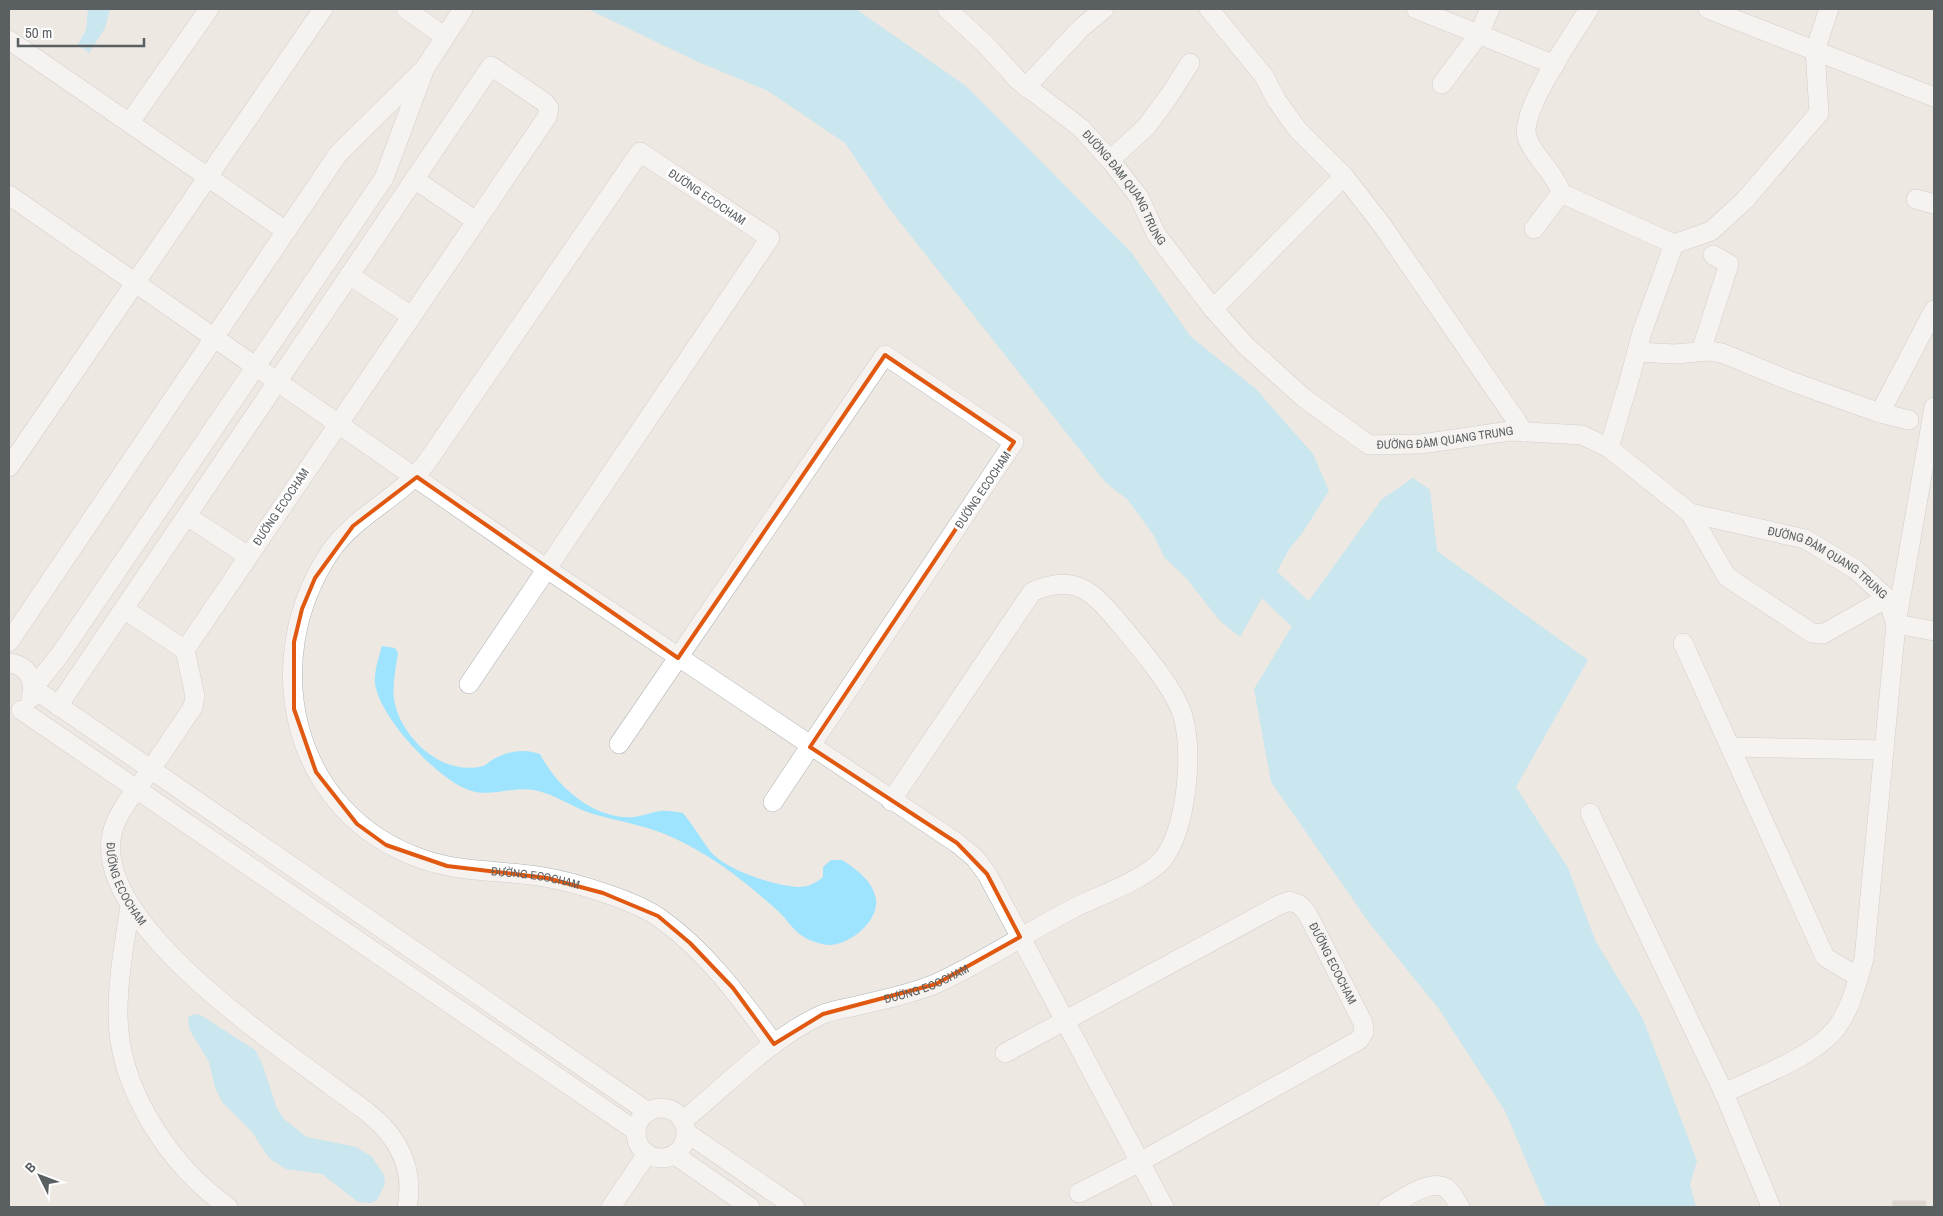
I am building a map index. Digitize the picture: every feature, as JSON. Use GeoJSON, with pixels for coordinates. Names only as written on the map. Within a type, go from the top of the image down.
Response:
{"type":"FeatureCollection","features":[{"type":"Feature","properties":{"kind":"street"},"geometry":{"type":"LineString","coordinates":[[130,122],[208,9]]}},
{"type":"Feature","properties":{"kind":"street"},"geometry":{"type":"LineString","coordinates":[[9,467],[323,9]]}},
{"type":"Feature","properties":{"kind":"street"},"geometry":{"type":"LineString","coordinates":[[406,9],[445,37]]}},
{"type":"Feature","properties":{"kind":"street"},"geometry":{"type":"LineString","coordinates":[[463,9],[425,68],[384,178],[59,656],[33,688],[30,699],[15,712],[137,789],[636,1131]]}},
{"type":"Feature","properties":{"kind":"street","name":"ĐƯỜNG ĐÀM QUANG TRUNG"},"geometry":{"type":"LineString","coordinates":[[947,9],[985,44],[1022,84],[1082,128],[1110,160],[1139,198],[1156,234],[1213,309],[1246,346],[1304,398],[1369,445],[1421,444],[1510,431],[1582,435],[1609,448],[1690,513],[1805,539],[1855,569],[1887,598],[1896,624]]}},
{"type":"Feature","properties":{"kind":"street"},"geometry":{"type":"LineString","coordinates":[[1022,84],[1081,28],[1104,9]]}},
{"type":"Feature","properties":{"kind":"street"},"geometry":{"type":"LineString","coordinates":[[1209,9],[1264,76],[1277,102],[1298,130],[1344,176],[1382,225],[1524,432]]}},
{"type":"Feature","properties":{"kind":"street"},"geometry":{"type":"LineString","coordinates":[[1416,9],[1554,64]]}},
{"type":"Feature","properties":{"kind":"street"},"geometry":{"type":"LineString","coordinates":[[1442,84],[1479,34],[1490,9]]}},
{"type":"Feature","properties":{"kind":"street"},"geometry":{"type":"LineString","coordinates":[[1534,229],[1560,193],[1558,185],[1529,142],[1526,134],[1527,121],[1554,64],[1589,9]]}},
{"type":"Feature","properties":{"kind":"street"},"geometry":{"type":"LineString","coordinates":[[1708,9],[1934,97]]}},
{"type":"Feature","properties":{"kind":"street"},"geometry":{"type":"LineString","coordinates":[[1560,193],[1674,244],[1711,231],[1745,200],[1819,113],[1815,50],[1829,9]]}},
{"type":"Feature","properties":{"kind":"street"},"geometry":{"type":"LineString","coordinates":[[9,40],[286,231]]}},
{"type":"Feature","properties":{"kind":"street"},"geometry":{"type":"LineString","coordinates":[[1110,160],[1146,127],[1190,63]]}},
{"type":"Feature","properties":{"kind":"street","name":"ĐƯỜNG ECOCHAM"},"geometry":{"type":"LineString","coordinates":[[407,1207],[410,1188],[405,1163],[400,1150],[383,1127],[198,981],[158,941],[130,906],[115,868],[111,837],[117,820],[196,701],[185,650],[410,315],[476,221],[549,108],[544,102],[491,66],[414,179]]}},
{"type":"Feature","properties":{"kind":"street"},"geometry":{"type":"LineString","coordinates":[[9,642],[338,154],[425,68]]}},
{"type":"Feature","properties":{"kind":"street","name":"ĐƯỜNG ECOCHAM"},"geometry":{"type":"LineString","coordinates":[[469,684],[770,238],[640,152],[417,477],[376,506],[332,549],[315,578],[302,609],[294,642],[292,683],[294,709],[303,741],[316,772],[334,800],[357,824],[386,845],[422,859],[447,866],[548,878],[603,893],[658,916],[690,942],[733,988],[774,1044]]}},
{"type":"Feature","properties":{"kind":"street"},"geometry":{"type":"LineString","coordinates":[[1213,309],[1344,176]]}},
{"type":"Feature","properties":{"kind":"street"},"geometry":{"type":"LineString","coordinates":[[58,706],[414,179],[476,221]]}},
{"type":"Feature","properties":{"kind":"street"},"geometry":{"type":"LineString","coordinates":[[9,195],[417,477],[547,570],[891,801],[957,843],[975,858],[987,874],[1164,1207]]}},
{"type":"Feature","properties":{"kind":"street"},"geometry":{"type":"LineString","coordinates":[[1609,448],[1642,332],[1674,244]]}},
{"type":"Feature","properties":{"kind":"street"},"geometry":{"type":"LineString","coordinates":[[1701,351],[1729,264],[1713,255]]}},
{"type":"Feature","properties":{"kind":"street"},"geometry":{"type":"LineString","coordinates":[[349,275],[410,315]]}},
{"type":"Feature","properties":{"kind":"street"},"geometry":{"type":"LineString","coordinates":[[1880,413],[1934,310]]}},
{"type":"Feature","properties":{"kind":"street"},"geometry":{"type":"LineString","coordinates":[[1637,352],[1674,354],[1701,351],[1722,353],[1790,381],[1880,413],[1909,420]]}},
{"type":"Feature","properties":{"kind":"street","name":"ĐƯỜNG ECOCHAM"},"geometry":{"type":"LineString","coordinates":[[620,744],[885,355],[1014,442],[773,802]]}},
{"type":"Feature","properties":{"kind":"street"},"geometry":{"type":"LineString","coordinates":[[1724,1093],[1818,1046],[1837,1027],[1854,992],[1864,960],[1896,624],[1934,407]]}},
{"type":"Feature","properties":{"kind":"street"},"geometry":{"type":"LineString","coordinates":[[1690,513],[1727,577],[1812,633],[1823,634],[1887,598]]}},
{"type":"Feature","properties":{"kind":"street"},"geometry":{"type":"LineString","coordinates":[[187,516],[248,556]]}},
{"type":"Feature","properties":{"kind":"street","name":"ĐƯỜNG ECOCHAM"},"geometry":{"type":"LineString","coordinates":[[690,1114],[774,1044],[823,1014],[936,984],[1020,937],[1136,879],[1162,861],[1174,841],[1186,793],[1187,738],[1181,712],[1170,691],[1144,654],[1098,598],[1071,584],[1050,583],[1032,592],[891,801]]}},
{"type":"Feature","properties":{"kind":"street"},"geometry":{"type":"LineString","coordinates":[[124,609],[185,650]]}},
{"type":"Feature","properties":{"kind":"street"},"geometry":{"type":"LineString","coordinates":[[1896,624],[1934,632]]}},
{"type":"Feature","properties":{"kind":"street"},"geometry":{"type":"LineString","coordinates":[[1683,643],[1825,957],[1858,977]]}},
{"type":"Feature","properties":{"kind":"street"},"geometry":{"type":"LineString","coordinates":[[9,663],[25,669],[31,678],[33,688],[58,706],[648,1112]]}},
{"type":"Feature","properties":{"kind":"street"},"geometry":{"type":"LineString","coordinates":[[1730,747],[1884,750]]}},
{"type":"Feature","properties":{"kind":"street"},"geometry":{"type":"LineString","coordinates":[[1590,813],[1724,1093],[1770,1207]]}},
{"type":"Feature","properties":{"kind":"street","name":"ĐƯỜNG ECOCHAM"},"geometry":{"type":"LineString","coordinates":[[1005,1053],[1279,905],[1290,901],[1300,904],[1306,913],[1363,1023],[1364,1032],[1359,1040],[1140,1162],[1079,1193]]}},
{"type":"Feature","properties":{"kind":"street"},"geometry":{"type":"LineString","coordinates":[[130,906],[118,1012],[124,1062],[141,1104],[165,1142],[194,1176],[228,1207]]}},
{"type":"Feature","properties":{"kind":"street"},"geometry":{"type":"LineString","coordinates":[[662,1108],[672,1110],[683,1120],[687,1133],[684,1144],[675,1155],[661,1158],[647,1154],[639,1144],[636,1131],[640,1120],[648,1112],[662,1108]]}},
{"type":"Feature","properties":{"kind":"street"},"geometry":{"type":"LineString","coordinates":[[687,1133],[795,1207]]}},
{"type":"Feature","properties":{"kind":"street"},"geometry":{"type":"LineString","coordinates":[[611,1207],[647,1154]]}},
{"type":"Feature","properties":{"kind":"street"},"geometry":{"type":"LineString","coordinates":[[675,1155],[747,1206],[760,1184]]}},
{"type":"Feature","properties":{"kind":"street"},"geometry":{"type":"LineString","coordinates":[[1388,1207],[1424,1188],[1437,1184],[1447,1188],[1460,1207]]}},
{"type":"Feature","properties":{"kind":"highlighted area"},"geometry":{"type":"Polygon","coordinates":[[[885,355],[1014,442],[810,747],[957,843],[987,874],[1020,937],[936,984],[823,1014],[774,1044],[733,988],[690,943],[658,916],[603,893],[547,878],[447,866],[386,845],[357,824],[316,772],[294,709],[294,642],[302,609],[315,578],[353,526],[417,477],[678,658],[885,355]]]}},
{"type":"Feature","properties":{"kind":"water"},"geometry":{"type":"Polygon","coordinates":[[[88,9],[110,9],[105,28],[89,53],[78,44],[86,30],[88,9]]]}},
{"type":"Feature","properties":{"kind":"water"},"geometry":{"type":"Polygon","coordinates":[[[588,9],[856,9],[966,86],[1131,252],[1191,337],[1256,389],[1313,454],[1329,491],[1303,532],[1290,548],[1240,637],[1220,621],[1186,578],[1164,557],[1154,536],[1128,500],[1106,483],[888,207],[845,143],[768,91],[696,61],[588,9]]]}},
{"type":"Feature","properties":{"kind":"water"},"geometry":{"type":"Polygon","coordinates":[[[1413,478],[1430,490],[1437,551],[1588,660],[1516,787],[1568,868],[1596,942],[1643,1019],[1697,1161],[1690,1184],[1696,1207],[1546,1207],[1505,1111],[1439,1009],[1370,924],[1271,782],[1254,689],[1300,613],[1382,499],[1413,478]]]}},
{"type":"Feature","properties":{"kind":"water"},"geometry":{"type":"Polygon","coordinates":[[[382,646],[395,648],[398,653],[394,699],[398,713],[414,740],[438,760],[453,766],[468,768],[483,766],[498,757],[516,751],[540,754],[556,778],[578,799],[591,807],[619,817],[634,817],[663,811],[683,813],[717,858],[751,876],[777,884],[799,887],[815,883],[823,877],[823,867],[831,860],[842,860],[868,881],[876,899],[873,915],[862,930],[846,941],[829,945],[816,942],[800,934],[778,911],[730,871],[690,846],[666,835],[646,827],[593,814],[534,790],[525,789],[483,793],[474,792],[453,782],[439,772],[410,744],[397,728],[379,697],[375,678],[382,646]]]}},
{"type":"Feature","properties":{"kind":"water"},"geometry":{"type":"Polygon","coordinates":[[[199,1014],[255,1050],[262,1063],[277,1109],[285,1120],[307,1137],[356,1147],[372,1157],[384,1175],[385,1184],[377,1200],[371,1203],[358,1202],[322,1174],[286,1169],[269,1158],[252,1132],[222,1102],[215,1087],[209,1062],[189,1029],[188,1017],[199,1014]]]}},
{"type":"Feature","properties":{"kind":"building"},"geometry":{"type":"Polygon","coordinates":[[[1893,1201],[1926,1201],[1926,1207],[1893,1207],[1893,1201]]]}},
{"type":"Feature","properties":{"kind":"waterway"},"geometry":{"type":"LineString","coordinates":[[1240,557],[1330,642]]}},
{"type":"Feature","properties":{"kind":"waterway"},"geometry":{"type":"LineString","coordinates":[[1266,590],[1300,613]]}}]}
